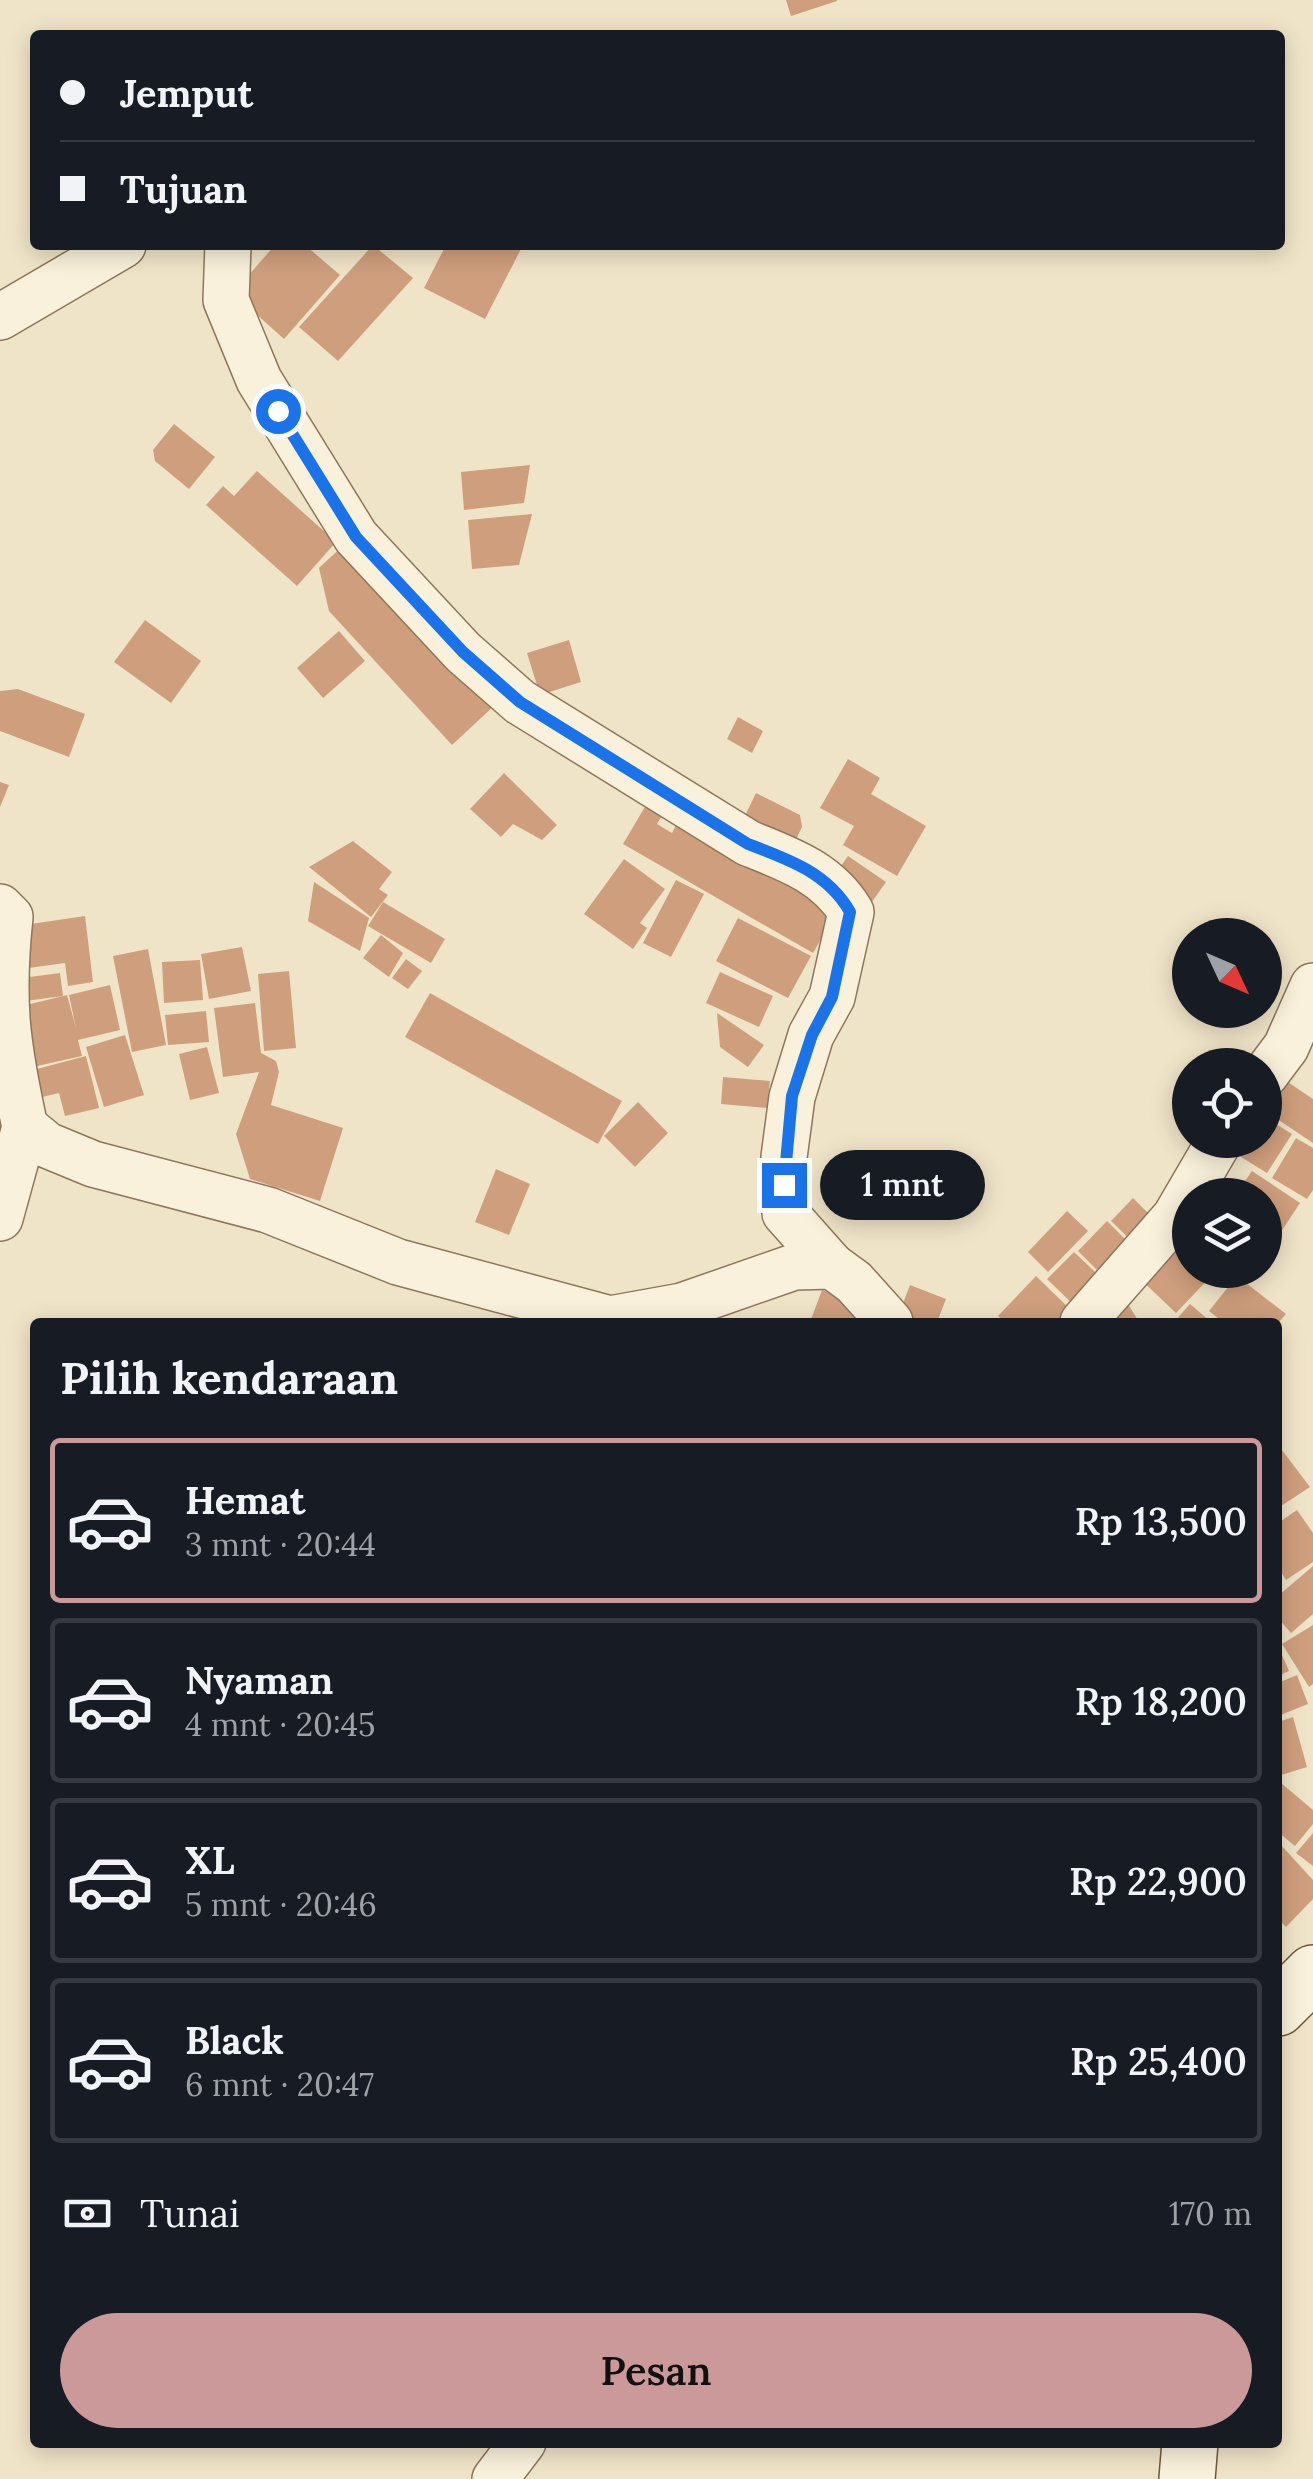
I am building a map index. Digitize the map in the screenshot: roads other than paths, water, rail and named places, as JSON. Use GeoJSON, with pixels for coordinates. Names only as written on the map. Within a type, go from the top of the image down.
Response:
{"type":"FeatureCollection","features":[{"type":"Feature","properties":{"kind":"street"},"geometry":{"type":"LineString","coordinates":[[0,317],[114,250]]}},
{"type":"Feature","properties":{"kind":"street"},"geometry":{"type":"LineString","coordinates":[[228,250],[226,300],[259,380],[356,537],[463,652],[520,702],[748,844],[786,858],[837,888],[850,912],[832,997],[812,1035],[792,1096],[784,1157],[784,1213],[886,1318]]}},
{"type":"Feature","properties":{"kind":"street"},"geometry":{"type":"LineString","coordinates":[[0,907],[10,917],[3,987],[5,1035],[25,1127],[0,1218]]}},
{"type":"Feature","properties":{"kind":"street"},"geometry":{"type":"LineString","coordinates":[[1282,1052],[1313,986]]}},
{"type":"Feature","properties":{"kind":"street"},"geometry":{"type":"LineString","coordinates":[[25,1127],[48,1145],[93,1164],[268,1210],[398,1262],[602,1318]]}},
{"type":"Feature","properties":{"kind":"street"},"geometry":{"type":"LineString","coordinates":[[1087,1318],[1175,1217],[1209,1158]]}},
{"type":"Feature","properties":{"kind":"street"},"geometry":{"type":"LineString","coordinates":[[619,1318],[682,1306],[794,1266],[832,1266]]}},
{"type":"Feature","properties":{"kind":"street"},"geometry":{"type":"LineString","coordinates":[[1282,2004],[1313,1973]]}},
{"type":"Feature","properties":{"kind":"street"},"geometry":{"type":"LineString","coordinates":[[495,2479],[518,2448]]}},
{"type":"Feature","properties":{"kind":"street"},"geometry":{"type":"LineString","coordinates":[[1186,2479],[1189,2448]]}}]}
